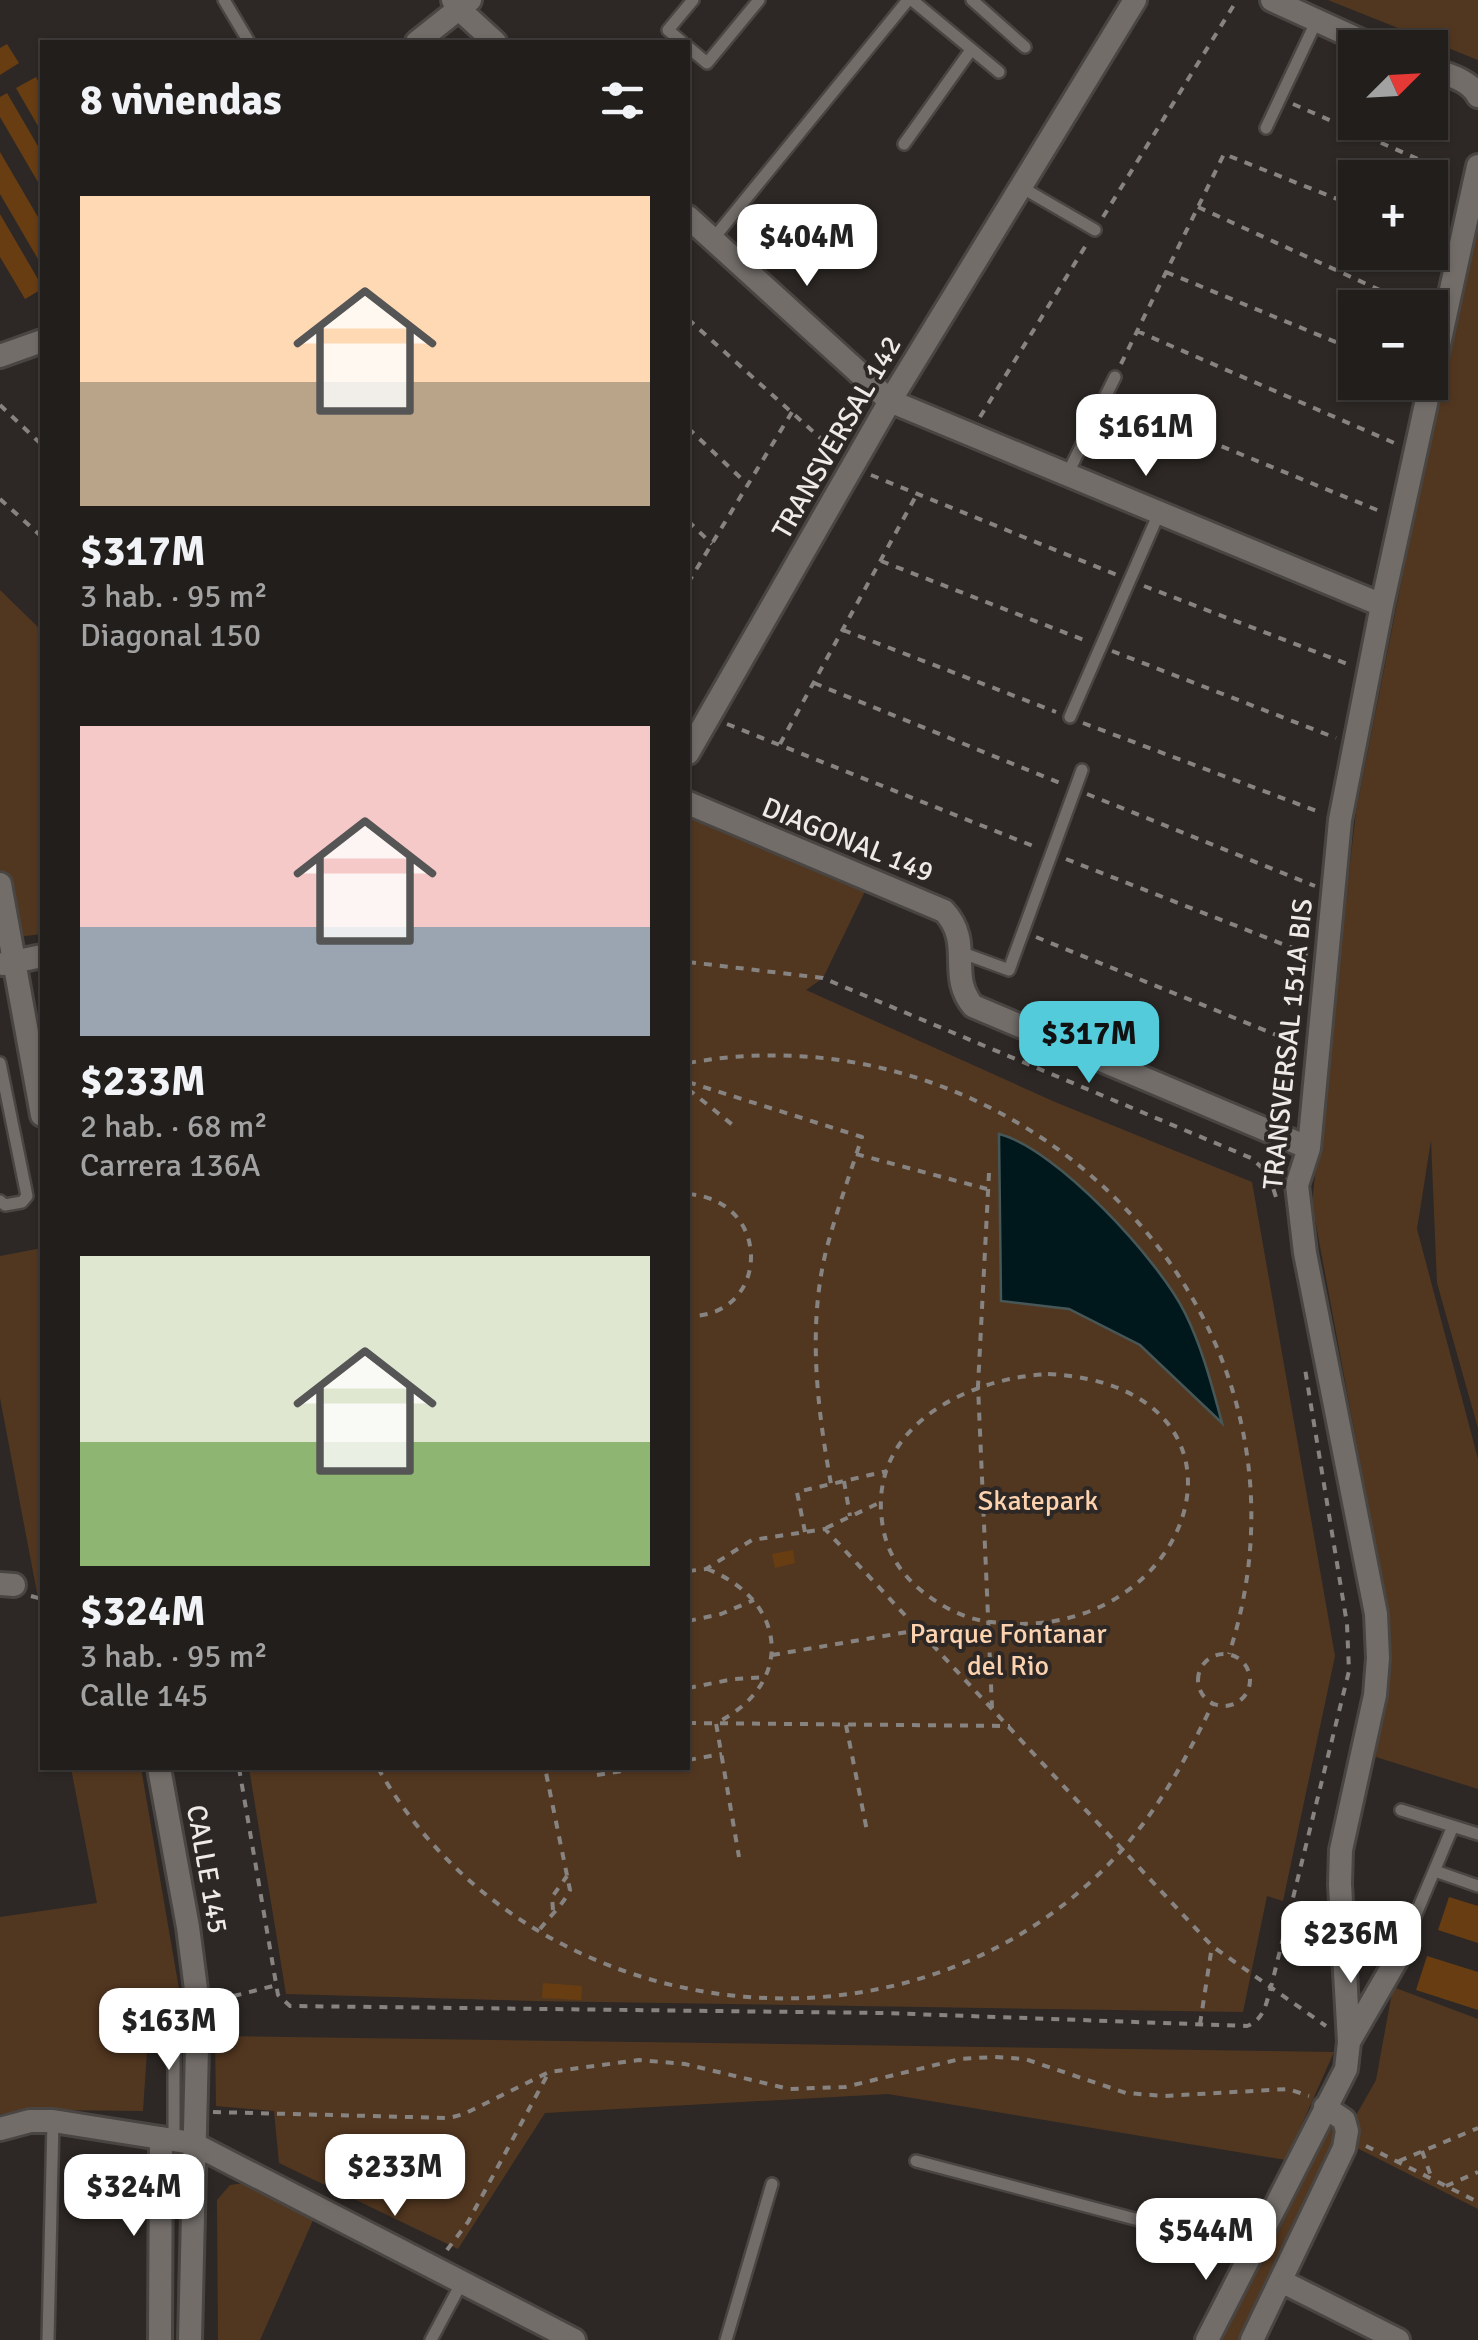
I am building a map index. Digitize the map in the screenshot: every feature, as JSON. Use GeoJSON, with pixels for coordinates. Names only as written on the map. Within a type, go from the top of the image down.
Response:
{"type":"FeatureCollection","features":[{"type":"Feature","properties":{"kind":"street","name":"TRANSVERSAL 142"},"geometry":{"type":"LineString","coordinates":[[690,749],[890,402],[1134,0]]}},
{"type":"Feature","properties":{"kind":"street"},"geometry":{"type":"LineString","coordinates":[[1272,0],[1338,31]]}},
{"type":"Feature","properties":{"kind":"street"},"geometry":{"type":"LineString","coordinates":[[419,40],[461,3],[493,40]]}},
{"type":"Feature","properties":{"kind":"street"},"geometry":{"type":"LineString","coordinates":[[1448,75],[1473,88],[1478,96]]}},
{"type":"Feature","properties":{"kind":"street","name":"TRANSVERSAL 151A BIS"},"geometry":{"type":"LineString","coordinates":[[1207,2340],[1346,2070],[1349,2042],[1341,1850],[1375,1695],[1376,1614],[1305,1253],[1297,1185],[1309,1148],[1340,820],[1382,604],[1476,175]]}},
{"type":"Feature","properties":{"kind":"street"},"geometry":{"type":"LineString","coordinates":[[690,219],[890,402],[1382,604]]}},
{"type":"Feature","properties":{"kind":"street"},"geometry":{"type":"LineString","coordinates":[[0,356],[40,345]]}},
{"type":"Feature","properties":{"kind":"street","name":"DIAGONAL 149"},"geometry":{"type":"LineString","coordinates":[[690,805],[944,911],[956,924],[961,980],[966,998],[973,1006],[1309,1148]]}},
{"type":"Feature","properties":{"kind":"street"},"geometry":{"type":"LineString","coordinates":[[0,884],[8,964],[40,1106]]}},
{"type":"Feature","properties":{"kind":"street"},"geometry":{"type":"LineString","coordinates":[[8,964],[40,956]]}},
{"type":"Feature","properties":{"kind":"street","name":"CALLE 145"},"geometry":{"type":"LineString","coordinates":[[160,1770],[198,2005],[194,2111],[176,2141],[160,2340]]}},
{"type":"Feature","properties":{"kind":"street"},"geometry":{"type":"LineString","coordinates":[[1349,2042],[1398,1956]]}},
{"type":"Feature","properties":{"kind":"street"},"geometry":{"type":"LineString","coordinates":[[1252,2340],[1339,2161],[1346,2137],[1344,2120],[1326,2107]]}},
{"type":"Feature","properties":{"kind":"street"},"geometry":{"type":"LineString","coordinates":[[0,2128],[53,2121],[176,2141],[574,2340]]}},
{"type":"Feature","properties":{"kind":"street","name":"CALLE 145"},"geometry":{"type":"LineString","coordinates":[[176,2141],[190,2340]]}},
{"type":"Feature","properties":{"kind":"street"},"geometry":{"type":"LineString","coordinates":[[1281,2281],[1398,2340]]}},
{"type":"Feature","properties":{"kind":"lane"},"geometry":{"type":"LineString","coordinates":[[224,0],[248,40]]}},
{"type":"Feature","properties":{"kind":"lane"},"geometry":{"type":"LineString","coordinates":[[679,40],[668,30],[693,0]]}},
{"type":"Feature","properties":{"kind":"lane"},"geometry":{"type":"LineString","coordinates":[[690,49],[706,63],[759,0]]}},
{"type":"Feature","properties":{"kind":"lane"},"geometry":{"type":"LineString","coordinates":[[713,239],[910,0],[999,72]]}},
{"type":"Feature","properties":{"kind":"lane"},"geometry":{"type":"LineString","coordinates":[[972,0],[1025,47]]}},
{"type":"Feature","properties":{"kind":"lane"},"geometry":{"type":"LineString","coordinates":[[1266,128],[1316,22]]}},
{"type":"Feature","properties":{"kind":"lane"},"geometry":{"type":"LineString","coordinates":[[904,144],[971,50]]}},
{"type":"Feature","properties":{"kind":"lane"},"geometry":{"type":"LineString","coordinates":[[1021,186],[1095,230]]}},
{"type":"Feature","properties":{"kind":"lane"},"geometry":{"type":"LineString","coordinates":[[1067,474],[1115,377]]}},
{"type":"Feature","properties":{"kind":"lane"},"geometry":{"type":"LineString","coordinates":[[1070,718],[1159,513]]}},
{"type":"Feature","properties":{"kind":"lane"},"geometry":{"type":"LineString","coordinates":[[960,952],[1008,970],[1082,770]]}},
{"type":"Feature","properties":{"kind":"lane"},"geometry":{"type":"LineString","coordinates":[[0,1063],[27,1196],[22,1202],[0,1202]]}},
{"type":"Feature","properties":{"kind":"lane"},"geometry":{"type":"LineString","coordinates":[[1401,1810],[1478,1834]]}},
{"type":"Feature","properties":{"kind":"lane"},"geometry":{"type":"LineString","coordinates":[[1398,1956],[1452,1826]]}},
{"type":"Feature","properties":{"kind":"lane"},"geometry":{"type":"LineString","coordinates":[[1435,1871],[1478,1886]]}},
{"type":"Feature","properties":{"kind":"lane"},"geometry":{"type":"LineString","coordinates":[[174,2041],[176,2141]]}},
{"type":"Feature","properties":{"kind":"lane"},"geometry":{"type":"LineString","coordinates":[[48,2340],[53,2121]]}},
{"type":"Feature","properties":{"kind":"lane"},"geometry":{"type":"LineString","coordinates":[[916,2161],[1252,2250]]}},
{"type":"Feature","properties":{"kind":"lane"},"geometry":{"type":"LineString","coordinates":[[726,2340],[772,2184]]}},
{"type":"Feature","properties":{"kind":"lane"},"geometry":{"type":"LineString","coordinates":[[432,2340],[462,2282]]}},
{"type":"Feature","properties":{"kind":"path"},"geometry":{"type":"LineString","coordinates":[[1280,98],[1476,175]]}},
{"type":"Feature","properties":{"kind":"path"},"geometry":{"type":"LineString","coordinates":[[1115,377],[1224,154],[1338,199]]}},
{"type":"Feature","properties":{"kind":"path"},"geometry":{"type":"LineString","coordinates":[[1198,207],[1380,290]]}},
{"type":"Feature","properties":{"kind":"path"},"geometry":{"type":"LineString","coordinates":[[1166,272],[1338,343]]}},
{"type":"Feature","properties":{"kind":"path"},"geometry":{"type":"LineString","coordinates":[[690,321],[852,467],[1369,672]]}},
{"type":"Feature","properties":{"kind":"path"},"geometry":{"type":"LineString","coordinates":[[1137,331],[1415,452]]}},
{"type":"Feature","properties":{"kind":"path"},"geometry":{"type":"LineString","coordinates":[[1104,398],[1400,519]]}},
{"type":"Feature","properties":{"kind":"path"},"geometry":{"type":"LineString","coordinates":[[0,405],[40,443]]}},
{"type":"Feature","properties":{"kind":"path"},"geometry":{"type":"LineString","coordinates":[[690,581],[792,412]]}},
{"type":"Feature","properties":{"kind":"path"},"geometry":{"type":"LineString","coordinates":[[690,430],[748,484]]}},
{"type":"Feature","properties":{"kind":"path"},"geometry":{"type":"LineString","coordinates":[[780,745],[917,494]]}},
{"type":"Feature","properties":{"kind":"path"},"geometry":{"type":"LineString","coordinates":[[0,499],[40,535]]}},
{"type":"Feature","properties":{"kind":"path"},"geometry":{"type":"LineString","coordinates":[[690,523],[712,544]]}},
{"type":"Feature","properties":{"kind":"path"},"geometry":{"type":"LineString","coordinates":[[881,561],[1354,745]]}},
{"type":"Feature","properties":{"kind":"path"},"geometry":{"type":"LineString","coordinates":[[843,630],[1340,820]]}},
{"type":"Feature","properties":{"kind":"path"},"geometry":{"type":"LineString","coordinates":[[709,716],[1327,961]]}},
{"type":"Feature","properties":{"kind":"path"},"geometry":{"type":"LineString","coordinates":[[1023,932],[1318,1052]]}},
{"type":"Feature","properties":{"kind":"path"},"geometry":{"type":"LineString","coordinates":[[690,962],[822,978],[1251,1158],[1268,1174],[1279,1214]]}},
{"type":"Feature","properties":{"kind":"path"},"geometry":{"type":"LineString","coordinates":[[690,1062],[756,1054],[829,1058],[938,1084],[1037,1132],[1102,1184],[1131,1213],[1157,1245],[1195,1305],[1223,1367],[1242,1432],[1251,1494],[1252,1554],[1243,1610],[1230,1654]]}},
{"type":"Feature","properties":{"kind":"path"},"geometry":{"type":"LineString","coordinates":[[690,1086],[862,1137],[826,1250],[817,1319],[817,1392],[831,1484]]}},
{"type":"Feature","properties":{"kind":"path"},"geometry":{"type":"LineString","coordinates":[[690,1087],[734,1126]]}},
{"type":"Feature","properties":{"kind":"path"},"geometry":{"type":"LineString","coordinates":[[856,1154],[988,1189]]}},
{"type":"Feature","properties":{"kind":"path"},"geometry":{"type":"LineString","coordinates":[[989,1173],[978,1386],[992,1710]]}},
{"type":"Feature","properties":{"kind":"path"},"geometry":{"type":"LineString","coordinates":[[690,1194],[717,1200],[733,1212],[750,1239],[752,1260],[746,1281],[734,1299],[716,1312],[690,1316]]}},
{"type":"Feature","properties":{"kind":"path"},"geometry":{"type":"LineString","coordinates":[[239,1770],[276,1985],[280,2000],[290,2006],[885,2013],[1254,2023],[1264,2012],[1271,1987],[1350,1671],[1348,1624],[1305,1370]]}},
{"type":"Feature","properties":{"kind":"path"},"geometry":{"type":"LineString","coordinates":[[1048,1374],[1084,1378],[1119,1390],[1156,1412],[1177,1436],[1190,1476],[1186,1514],[1170,1546],[1144,1578],[1124,1594],[1094,1612],[1067,1620],[1044,1624],[988,1622],[942,1606],[911,1582],[890,1552],[883,1533],[880,1502],[887,1471],[910,1430],[929,1412],[978,1386],[998,1379],[1048,1374]]}},
{"type":"Feature","properties":{"kind":"path"},"geometry":{"type":"LineString","coordinates":[[805,1532],[797,1492],[887,1471]]}},
{"type":"Feature","properties":{"kind":"path"},"geometry":{"type":"LineString","coordinates":[[844,1481],[850,1517]]}},
{"type":"Feature","properties":{"kind":"path"},"geometry":{"type":"LineString","coordinates":[[690,1571],[706,1569],[752,1540],[825,1529],[880,1502]]}},
{"type":"Feature","properties":{"kind":"path"},"geometry":{"type":"LineString","coordinates":[[825,1529],[1212,1946],[1349,2042]]}},
{"type":"Feature","properties":{"kind":"path"},"geometry":{"type":"LineString","coordinates":[[706,1569],[727,1577],[754,1600],[769,1629],[772,1655],[768,1677],[748,1704],[716,1723]]}},
{"type":"Feature","properties":{"kind":"path"},"geometry":{"type":"LineString","coordinates":[[690,1621],[722,1614],[754,1600]]}},
{"type":"Feature","properties":{"kind":"path"},"geometry":{"type":"LineString","coordinates":[[772,1655],[919,1630]]}},
{"type":"Feature","properties":{"kind":"path"},"geometry":{"type":"LineString","coordinates":[[1230,1654],[1248,1671],[1248,1688],[1244,1696],[1230,1705],[1212,1703],[1201,1692],[1198,1675],[1213,1656],[1230,1654]]}},
{"type":"Feature","properties":{"kind":"path"},"geometry":{"type":"LineString","coordinates":[[690,1688],[768,1677]]}},
{"type":"Feature","properties":{"kind":"path"},"geometry":{"type":"LineString","coordinates":[[379,1770],[402,1805],[457,1868],[486,1894],[539,1930],[617,1970],[699,1993],[752,1999],[836,1996],[921,1977],[969,1960],[1055,1910],[1124,1848],[1180,1772],[1212,1703]]}},
{"type":"Feature","properties":{"kind":"path"},"geometry":{"type":"LineString","coordinates":[[690,1723],[1010,1726]]}},
{"type":"Feature","properties":{"kind":"path"},"geometry":{"type":"LineString","coordinates":[[716,1723],[739,1857]]}},
{"type":"Feature","properties":{"kind":"path"},"geometry":{"type":"LineString","coordinates":[[846,1725],[867,1830]]}},
{"type":"Feature","properties":{"kind":"path"},"geometry":{"type":"LineString","coordinates":[[690,1760],[722,1754]]}},
{"type":"Feature","properties":{"kind":"path"},"geometry":{"type":"LineString","coordinates":[[539,1930],[570,1890],[545,1770]]}},
{"type":"Feature","properties":{"kind":"path"},"geometry":{"type":"LineString","coordinates":[[597,1775],[623,1770]]}},
{"type":"Feature","properties":{"kind":"path"},"geometry":{"type":"LineString","coordinates":[[553,1910],[552,1897],[566,1876]]}},
{"type":"Feature","properties":{"kind":"path"},"geometry":{"type":"LineString","coordinates":[[1200,2024],[1212,1946]]}},
{"type":"Feature","properties":{"kind":"path"},"geometry":{"type":"LineString","coordinates":[[198,2005],[276,1985]]}},
{"type":"Feature","properties":{"kind":"path"},"geometry":{"type":"LineString","coordinates":[[194,2111],[449,2118],[549,2072],[639,2060],[685,2064],[789,2089],[845,2087],[960,2059],[994,2057],[1025,2060],[1126,2093],[1164,2096],[1288,2089],[1306,2094],[1326,2107]]}},
{"type":"Feature","properties":{"kind":"path"},"geometry":{"type":"LineString","coordinates":[[434,2268],[468,2222],[549,2072]]}},
{"type":"Feature","properties":{"kind":"path"},"geometry":{"type":"LineString","coordinates":[[1397,2162],[1478,2128]]}},
{"type":"Feature","properties":{"kind":"path"},"geometry":{"type":"LineString","coordinates":[[1346,2137],[1478,2202]]}},
{"type":"Feature","properties":{"kind":"path"},"geometry":{"type":"LineString","coordinates":[[1422,2151],[1432,2179]]}},
{"type":"Feature","properties":{"kind":"path"},"geometry":{"type":"LineString","coordinates":[[1446,2186],[1478,2172]]}},
{"type":"Feature","properties":{"kind":"green space"},"geometry":{"type":"Polygon","coordinates":[[[1328,0],[1478,0],[1478,60],[1448,48],[1448,30],[1403,30],[1328,0]]]}},
{"type":"Feature","properties":{"kind":"green space"},"geometry":{"type":"Polygon","coordinates":[[[1478,194],[1478,1428],[1437,1283],[1431,1140],[1417,1229],[1478,1459],[1478,1789],[1376,1757],[1388,1613],[1312,1203],[1356,811],[1437,400],[1448,400],[1448,346],[1478,194]]]}},
{"type":"Feature","properties":{"kind":"green space"},"geometry":{"type":"Polygon","coordinates":[[[0,590],[40,629],[40,934],[0,939],[0,590]]]}},
{"type":"Feature","properties":{"kind":"green space","name":"Parque Fontanar del Rio"},"geometry":{"type":"Polygon","coordinates":[[[690,803],[870,881],[823,978],[806,990],[1055,1102],[1252,1182],[1335,1656],[1283,1901],[1267,1896],[1243,2012],[286,1994],[249,1770],[690,1770],[690,803]]]}},
{"type":"Feature","properties":{"kind":"green space"},"geometry":{"type":"Polygon","coordinates":[[[40,1248],[40,1608],[0,1398],[0,1256],[40,1248]]]}},
{"type":"Feature","properties":{"kind":"green space"},"geometry":{"type":"Polygon","coordinates":[[[71,1770],[141,1770],[180,1995],[179,2034],[148,2036],[143,2111],[45,2110],[0,2114],[0,1917],[97,1903],[71,1770]]]}},
{"type":"Feature","properties":{"kind":"green space"},"geometry":{"type":"Polygon","coordinates":[[[1393,1987],[1478,2019],[1478,2209],[1357,2148],[1354,2119],[1376,2080],[1393,1987]]]}},
{"type":"Feature","properties":{"kind":"green space"},"geometry":{"type":"Polygon","coordinates":[[[215,2036],[1334,2052],[1286,2160],[888,2094],[545,2113],[458,2249],[279,2163],[274,2111],[216,2106],[215,2036]]]}},
{"type":"Feature","properties":{"kind":"green space"},"geometry":{"type":"Polygon","coordinates":[[[1333,2122],[1339,2126],[1328,2161],[1240,2340],[1217,2340],[1326,2124],[1333,2122]]]}},
{"type":"Feature","properties":{"kind":"green space"},"geometry":{"type":"Polygon","coordinates":[[[252,2182],[314,2218],[260,2340],[218,2340],[217,2200],[230,2185],[252,2182]]]}},
{"type":"Feature","properties":{"kind":"water"},"geometry":{"type":"Polygon","coordinates":[[[999,1134],[1048,1160],[1076,1183],[1153,1265],[1191,1326],[1222,1423],[1140,1345],[1069,1309],[1001,1301],[999,1134]]]}},
{"type":"Feature","properties":{"kind":"building"},"geometry":{"type":"Polygon","coordinates":[[[7,44],[19,63],[0,75],[0,48],[7,44]]]}},
{"type":"Feature","properties":{"kind":"building"},"geometry":{"type":"Polygon","coordinates":[[[36,77],[40,85],[40,130],[16,88],[36,77]]]}},
{"type":"Feature","properties":{"kind":"building"},"geometry":{"type":"Polygon","coordinates":[[[7,93],[40,150],[40,186],[0,117],[0,97],[7,93]]]}},
{"type":"Feature","properties":{"kind":"building"},"geometry":{"type":"Polygon","coordinates":[[[0,152],[40,221],[40,263],[0,194],[0,152]]]}},
{"type":"Feature","properties":{"kind":"building"},"geometry":{"type":"Polygon","coordinates":[[[0,214],[40,283],[40,290],[25,299],[0,257],[0,214]]]}},
{"type":"Feature","properties":{"kind":"building"},"geometry":{"type":"Polygon","coordinates":[[[793,1550],[795,1563],[775,1568],[772,1554],[793,1550]]]}},
{"type":"Feature","properties":{"kind":"building"},"geometry":{"type":"Polygon","coordinates":[[[1449,1897],[1478,1906],[1478,1943],[1438,1930],[1449,1897]]]}},
{"type":"Feature","properties":{"kind":"building"},"geometry":{"type":"Polygon","coordinates":[[[1427,1956],[1478,1972],[1478,2010],[1416,1990],[1427,1956]]]}},
{"type":"Feature","properties":{"kind":"building"},"geometry":{"type":"Polygon","coordinates":[[[543,1983],[582,1986],[581,2000],[542,1998],[543,1983]]]}},
{"type":"Feature","properties":{"kind":"park label","name":"Skatepark"},"geometry":{"type":"Point","coordinates":[1038,1500]}}]}
